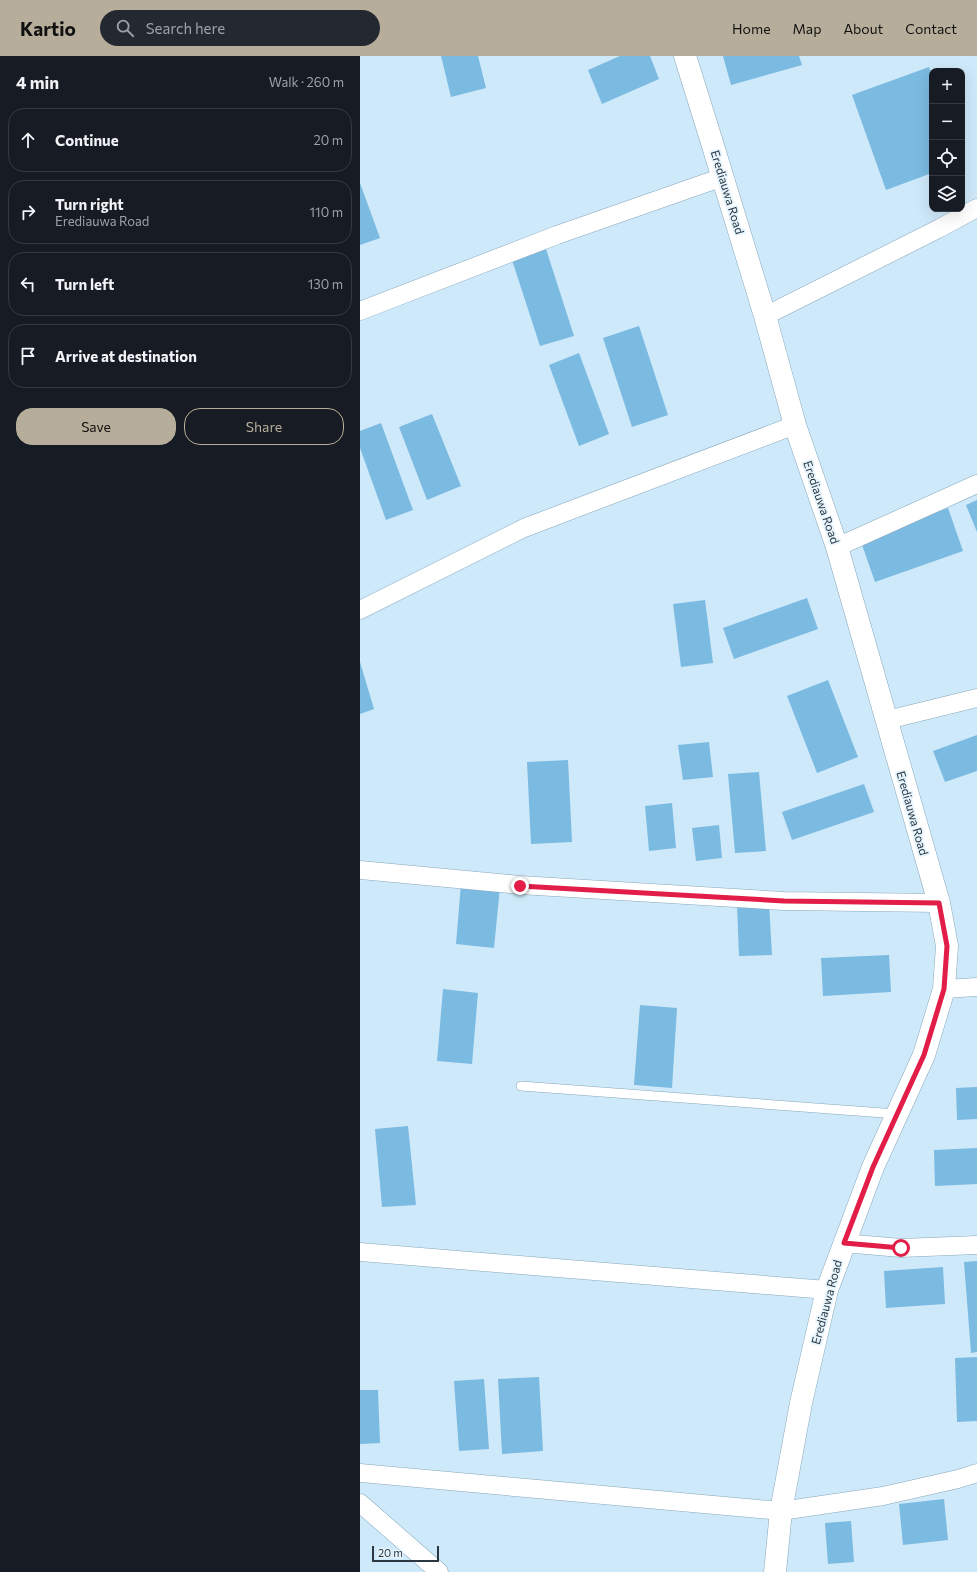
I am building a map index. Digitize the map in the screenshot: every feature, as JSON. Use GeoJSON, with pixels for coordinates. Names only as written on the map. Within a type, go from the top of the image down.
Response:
{"type":"FeatureCollection","features":[{"type":"Feature","properties":{"kind":"street","name":"Erediauwa Road"},"geometry":{"type":"LineString","coordinates":[[685,56],[765,316],[795,425],[837,547],[939,903],[947,946],[944,989],[924,1055],[873,1167],[827,1290],[801,1403],[781,1511],[775,1572]]}},
{"type":"Feature","properties":{"kind":"street"},"geometry":{"type":"LineString","coordinates":[[360,311],[557,235],[723,177]]}},
{"type":"Feature","properties":{"kind":"street"},"geometry":{"type":"LineString","coordinates":[[765,316],[977,208]]}},
{"type":"Feature","properties":{"kind":"street"},"geometry":{"type":"LineString","coordinates":[[360,610],[524,528],[795,425]]}},
{"type":"Feature","properties":{"kind":"street"},"geometry":{"type":"LineString","coordinates":[[837,547],[977,484]]}},
{"type":"Feature","properties":{"kind":"street"},"geometry":{"type":"LineString","coordinates":[[887,720],[977,698]]}},
{"type":"Feature","properties":{"kind":"street"},"geometry":{"type":"LineString","coordinates":[[360,870],[520,886],[784,901],[939,903]]}},
{"type":"Feature","properties":{"kind":"street"},"geometry":{"type":"LineString","coordinates":[[944,989],[977,987]]}},
{"type":"Feature","properties":{"kind":"street"},"geometry":{"type":"LineString","coordinates":[[844,1243],[901,1248],[977,1245]]}},
{"type":"Feature","properties":{"kind":"street"},"geometry":{"type":"LineString","coordinates":[[360,1252],[827,1290]]}},
{"type":"Feature","properties":{"kind":"street"},"geometry":{"type":"LineString","coordinates":[[360,1473],[781,1511],[883,1496],[958,1479],[977,1473]]}},
{"type":"Feature","properties":{"kind":"street"},"geometry":{"type":"LineString","coordinates":[[360,1503],[439,1572]]}},
{"type":"Feature","properties":{"kind":"lane"},"geometry":{"type":"LineString","coordinates":[[521,1086],[897,1114]]}},
{"type":"Feature","properties":{"kind":"building"},"geometry":{"type":"Polygon","coordinates":[[[441,56],[478,56],[486,88],[451,97],[441,56]]]}},
{"type":"Feature","properties":{"kind":"building"},"geometry":{"type":"Polygon","coordinates":[[[620,56],[650,56],[659,79],[602,104],[588,70],[620,56]]]}},
{"type":"Feature","properties":{"kind":"building"},"geometry":{"type":"Polygon","coordinates":[[[723,56],[799,56],[802,65],[731,85],[723,56]]]}},
{"type":"Feature","properties":{"kind":"building"},"geometry":{"type":"Polygon","coordinates":[[[929,67],[929,174],[886,190],[852,95],[929,67]]]}},
{"type":"Feature","properties":{"kind":"building"},"geometry":{"type":"Polygon","coordinates":[[[360,183],[380,238],[360,245],[360,183]]]}},
{"type":"Feature","properties":{"kind":"building"},"geometry":{"type":"Polygon","coordinates":[[[546,249],[574,336],[540,346],[512,260],[546,249]]]}},
{"type":"Feature","properties":{"kind":"building"},"geometry":{"type":"Polygon","coordinates":[[[639,326],[668,415],[632,427],[603,338],[639,326]]]}},
{"type":"Feature","properties":{"kind":"building"},"geometry":{"type":"Polygon","coordinates":[[[579,353],[609,434],[579,446],[549,365],[579,353]]]}},
{"type":"Feature","properties":{"kind":"building"},"geometry":{"type":"Polygon","coordinates":[[[432,414],[461,486],[427,500],[399,427],[432,414]]]}},
{"type":"Feature","properties":{"kind":"building"},"geometry":{"type":"Polygon","coordinates":[[[381,423],[413,510],[386,520],[360,448],[360,431],[381,423]]]}},
{"type":"Feature","properties":{"kind":"building"},"geometry":{"type":"Polygon","coordinates":[[[977,500],[977,532],[966,505],[977,500]]]}},
{"type":"Feature","properties":{"kind":"building"},"geometry":{"type":"Polygon","coordinates":[[[948,508],[963,551],[875,582],[860,539],[948,508]]]}},
{"type":"Feature","properties":{"kind":"building"},"geometry":{"type":"Polygon","coordinates":[[[807,598],[818,629],[734,659],[723,628],[807,598]]]}},
{"type":"Feature","properties":{"kind":"building"},"geometry":{"type":"Polygon","coordinates":[[[705,600],[713,663],[681,667],[673,604],[705,600]]]}},
{"type":"Feature","properties":{"kind":"building"},"geometry":{"type":"Polygon","coordinates":[[[360,662],[374,709],[360,714],[360,662]]]}},
{"type":"Feature","properties":{"kind":"building"},"geometry":{"type":"Polygon","coordinates":[[[828,680],[858,757],[817,773],[787,696],[828,680]]]}},
{"type":"Feature","properties":{"kind":"building"},"geometry":{"type":"Polygon","coordinates":[[[977,735],[977,771],[945,782],[933,751],[977,735]]]}},
{"type":"Feature","properties":{"kind":"building"},"geometry":{"type":"Polygon","coordinates":[[[709,742],[713,777],[683,780],[678,745],[709,742]]]}},
{"type":"Feature","properties":{"kind":"building"},"geometry":{"type":"Polygon","coordinates":[[[568,760],[572,842],[531,844],[527,762],[568,760]]]}},
{"type":"Feature","properties":{"kind":"building"},"geometry":{"type":"Polygon","coordinates":[[[759,772],[766,851],[735,853],[728,774],[759,772]]]}},
{"type":"Feature","properties":{"kind":"building"},"geometry":{"type":"Polygon","coordinates":[[[864,784],[874,812],[792,840],[782,812],[864,784]]]}},
{"type":"Feature","properties":{"kind":"building"},"geometry":{"type":"Polygon","coordinates":[[[672,803],[676,848],[649,851],[645,806],[672,803]]]}},
{"type":"Feature","properties":{"kind":"building"},"geometry":{"type":"Polygon","coordinates":[[[719,825],[722,858],[696,861],[692,828],[719,825]]]}},
{"type":"Feature","properties":{"kind":"building"},"geometry":{"type":"Polygon","coordinates":[[[461,884],[500,887],[494,948],[456,944],[461,884]]]}},
{"type":"Feature","properties":{"kind":"building"},"geometry":{"type":"Polygon","coordinates":[[[769,902],[772,955],[739,956],[737,904],[769,902]]]}},
{"type":"Feature","properties":{"kind":"building"},"geometry":{"type":"Polygon","coordinates":[[[889,955],[891,992],[823,996],[821,958],[889,955]]]}},
{"type":"Feature","properties":{"kind":"building"},"geometry":{"type":"Polygon","coordinates":[[[443,989],[478,993],[472,1064],[437,1061],[443,989]]]}},
{"type":"Feature","properties":{"kind":"building"},"geometry":{"type":"Polygon","coordinates":[[[640,1005],[677,1008],[672,1088],[634,1085],[640,1005]]]}},
{"type":"Feature","properties":{"kind":"building"},"geometry":{"type":"Polygon","coordinates":[[[977,1087],[977,1119],[957,1120],[956,1088],[977,1087]]]}},
{"type":"Feature","properties":{"kind":"building"},"geometry":{"type":"Polygon","coordinates":[[[408,1126],[416,1205],[382,1207],[375,1129],[408,1126]]]}},
{"type":"Feature","properties":{"kind":"building"},"geometry":{"type":"Polygon","coordinates":[[[977,1148],[977,1184],[935,1186],[934,1150],[977,1148]]]}},
{"type":"Feature","properties":{"kind":"building"},"geometry":{"type":"Polygon","coordinates":[[[977,1261],[977,1352],[971,1353],[964,1262],[977,1261]]]}},
{"type":"Feature","properties":{"kind":"building"},"geometry":{"type":"Polygon","coordinates":[[[943,1267],[945,1304],[886,1308],[884,1271],[943,1267]]]}},
{"type":"Feature","properties":{"kind":"building"},"geometry":{"type":"Polygon","coordinates":[[[977,1357],[977,1421],[957,1422],[955,1358],[977,1357]]]}},
{"type":"Feature","properties":{"kind":"building"},"geometry":{"type":"Polygon","coordinates":[[[539,1377],[543,1451],[502,1454],[498,1379],[539,1377]]]}},
{"type":"Feature","properties":{"kind":"building"},"geometry":{"type":"Polygon","coordinates":[[[484,1379],[489,1449],[459,1451],[454,1381],[484,1379]]]}},
{"type":"Feature","properties":{"kind":"building"},"geometry":{"type":"Polygon","coordinates":[[[360,1390],[378,1390],[380,1443],[360,1444],[360,1390]]]}},
{"type":"Feature","properties":{"kind":"building"},"geometry":{"type":"Polygon","coordinates":[[[944,1499],[948,1540],[903,1545],[899,1504],[944,1499]]]}},
{"type":"Feature","properties":{"kind":"building"},"geometry":{"type":"Polygon","coordinates":[[[851,1521],[854,1562],[828,1564],[825,1523],[851,1521]]]}},
{"type":"Feature","properties":{"kind":"route"},"geometry":{"type":"LineString","coordinates":[[520,886],[784,901],[939,903],[947,946],[944,989],[924,1055],[873,1167],[844,1243],[901,1248]]}}]}
